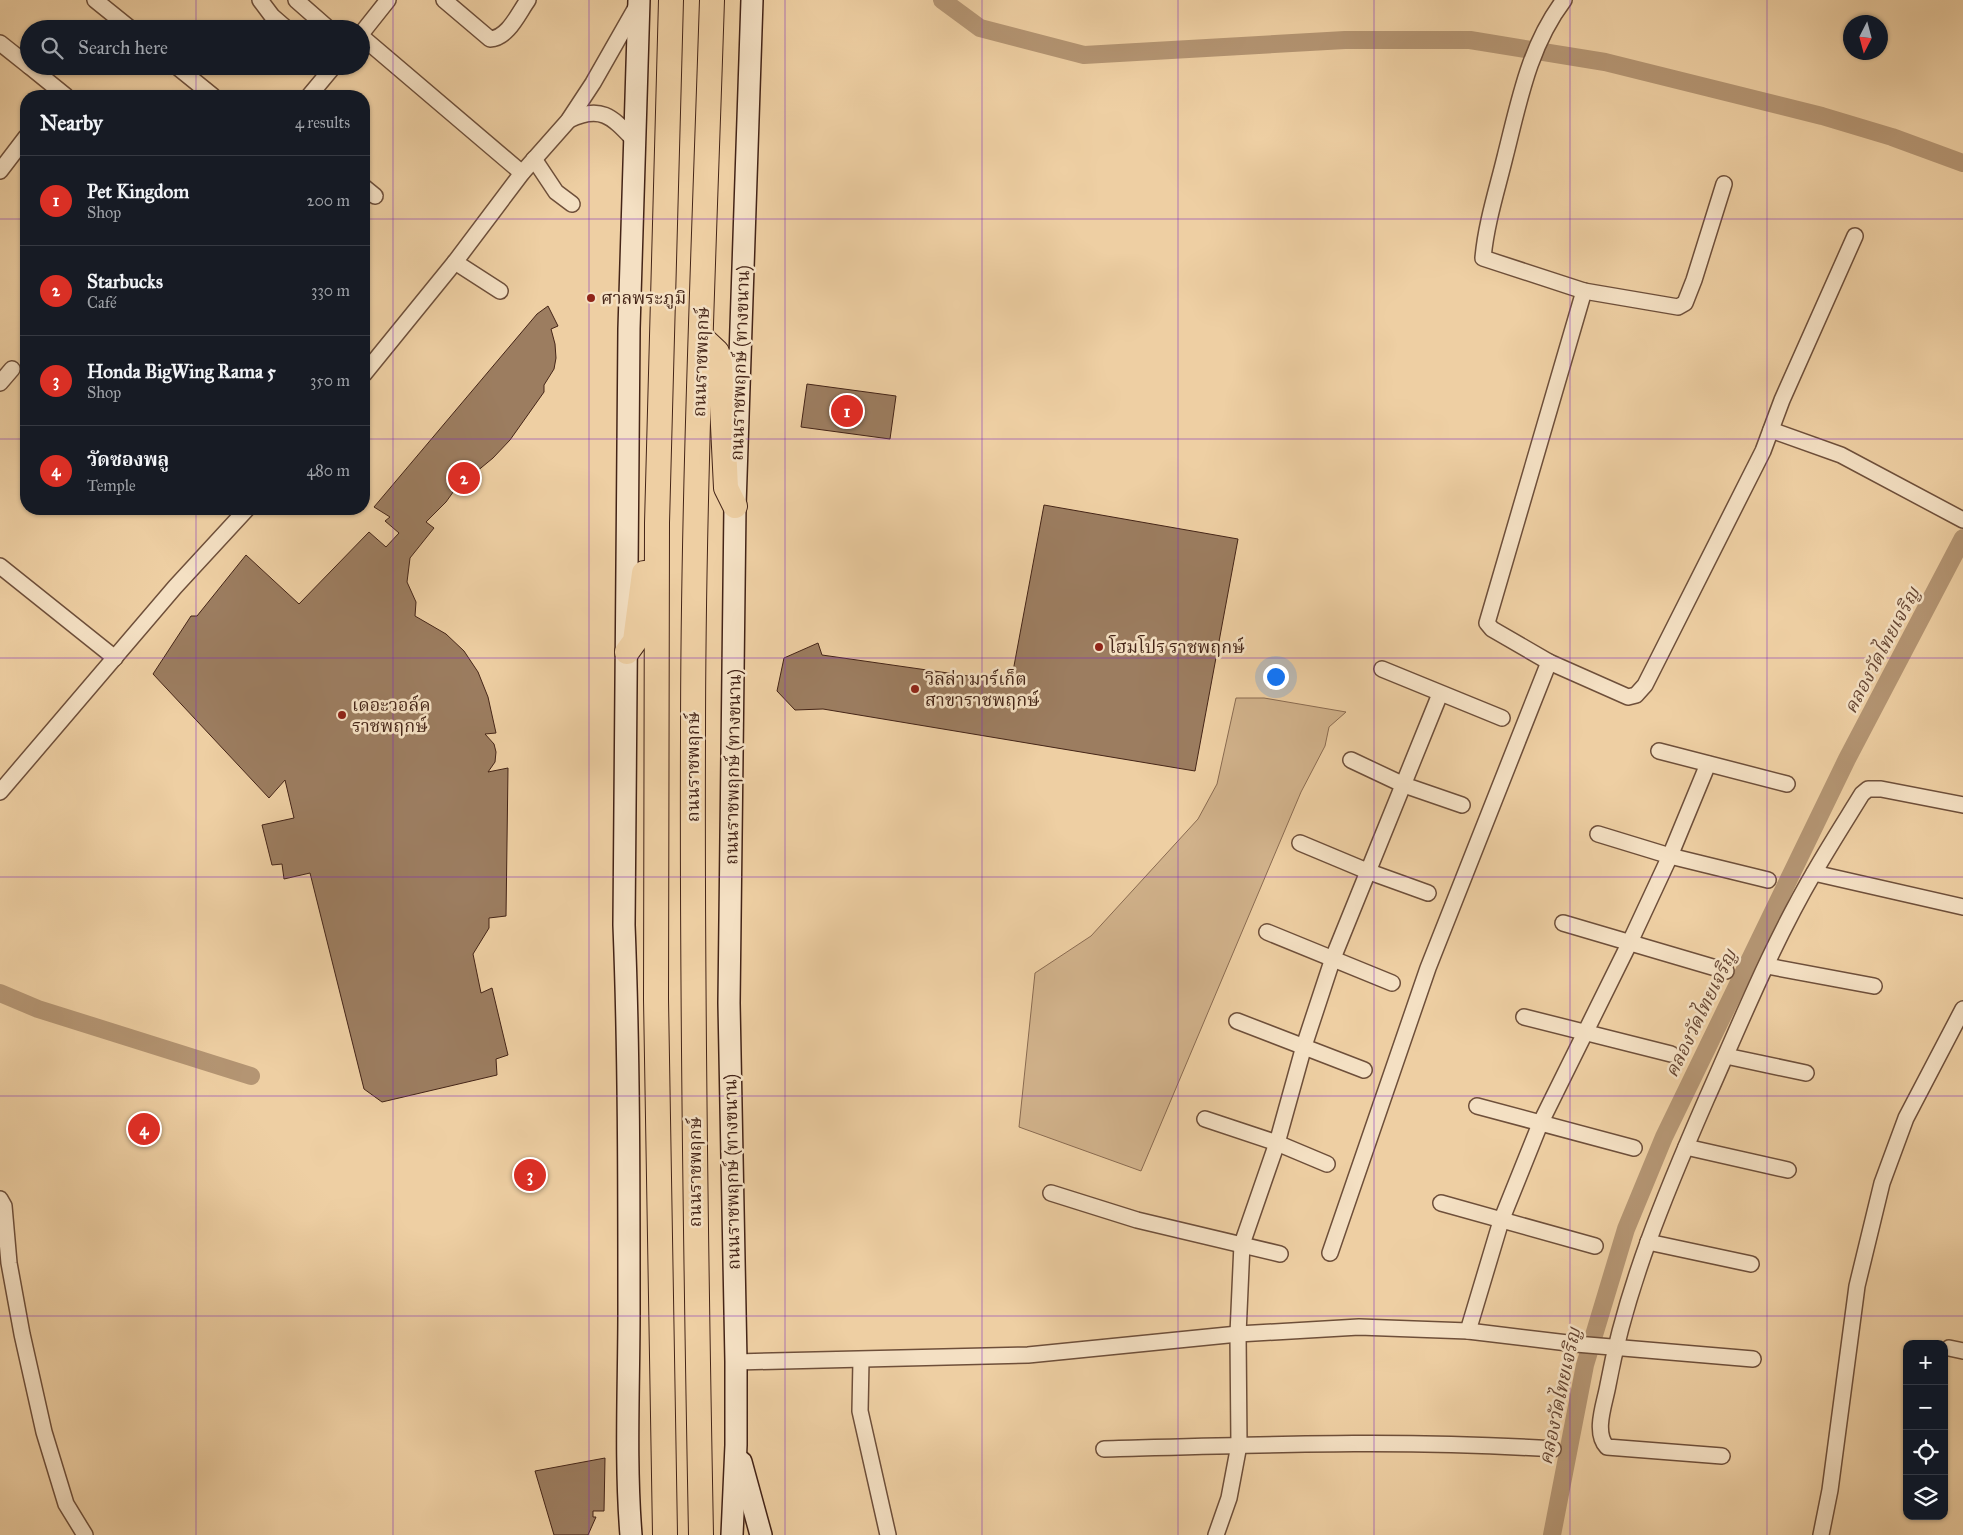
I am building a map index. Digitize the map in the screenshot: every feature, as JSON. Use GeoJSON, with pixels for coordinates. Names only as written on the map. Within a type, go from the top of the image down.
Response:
{"type":"FeatureCollection","features":[{"type":"Feature","properties":{"kind":"main road","name":"ถนนราชพฤกษ์"},"geometry":{"type":"LineString","coordinates":[[665,1535],[656,999],[657,523],[671,0]]}},
{"type":"Feature","properties":{"kind":"main road","name":"ถนนราชพฤกษ์"},"geometry":{"type":"LineString","coordinates":[[702,1535],[694,1187],[693,748],[701,337],[712,0]]}},
{"type":"Feature","properties":{"kind":"main road","name":"ถนนราชพฤกษ์ (ทางขนาน)"},"geometry":{"type":"LineString","coordinates":[[732,1535],[736,1445],[736,1362],[729,1003],[735,506],[752,0]]}},
{"type":"Feature","properties":{"kind":"main road"},"geometry":{"type":"LineString","coordinates":[[631,1535],[628,1492],[627,996],[624,924],[629,329],[638,1]]}},
{"type":"Feature","properties":{"kind":"main road"},"geometry":{"type":"LineString","coordinates":[[701,337],[717,352],[720,364],[726,488],[735,506]]}},
{"type":"Feature","properties":{"kind":"main road"},"geometry":{"type":"LineString","coordinates":[[627,652],[635,641],[647,544],[657,523]]}},
{"type":"Feature","properties":{"kind":"main road"},"geometry":{"type":"LineString","coordinates":[[736,1445],[761,1535]]}},
{"type":"Feature","properties":{"kind":"main road"},"geometry":{"type":"LineString","coordinates":[[616,1535],[628,1492]]}},
{"type":"Feature","properties":{"kind":"street"},"geometry":{"type":"LineString","coordinates":[[96,0],[120,20]]}},
{"type":"Feature","properties":{"kind":"street"},"geometry":{"type":"LineString","coordinates":[[260,0],[277,20]]}},
{"type":"Feature","properties":{"kind":"street"},"geometry":{"type":"LineString","coordinates":[[296,0],[319,20]]}},
{"type":"Feature","properties":{"kind":"street"},"geometry":{"type":"LineString","coordinates":[[370,23],[388,0]]}},
{"type":"Feature","properties":{"kind":"street"},"geometry":{"type":"LineString","coordinates":[[444,0],[490,39],[497,39],[505,32],[528,0]]}},
{"type":"Feature","properties":{"kind":"street"},"geometry":{"type":"LineString","coordinates":[[1564,0],[1540,37],[1526,74],[1497,187],[1483,258],[1584,291],[1670,308],[1678,307],[1684,303],[1724,184]]}},
{"type":"Feature","properties":{"kind":"street"},"geometry":{"type":"LineString","coordinates":[[370,367],[455,262],[522,173],[568,121],[593,83],[638,1]]}},
{"type":"Feature","properties":{"kind":"street"},"geometry":{"type":"LineString","coordinates":[[0,42],[20,59]]}},
{"type":"Feature","properties":{"kind":"street"},"geometry":{"type":"LineString","coordinates":[[370,43],[522,173]]}},
{"type":"Feature","properties":{"kind":"street"},"geometry":{"type":"LineString","coordinates":[[39,75],[55,90]]}},
{"type":"Feature","properties":{"kind":"street"},"geometry":{"type":"LineString","coordinates":[[187,75],[206,90]]}},
{"type":"Feature","properties":{"kind":"street"},"geometry":{"type":"LineString","coordinates":[[314,90],[326,75]]}},
{"type":"Feature","properties":{"kind":"street"},"geometry":{"type":"LineString","coordinates":[[568,121],[584,112],[606,115],[616,120],[635,141]]}},
{"type":"Feature","properties":{"kind":"street"},"geometry":{"type":"LineString","coordinates":[[0,171],[20,144]]}},
{"type":"Feature","properties":{"kind":"street"},"geometry":{"type":"LineString","coordinates":[[534,159],[556,192],[572,204]]}},
{"type":"Feature","properties":{"kind":"street"},"geometry":{"type":"LineString","coordinates":[[1584,291],[1488,617],[1488,623],[1492,629],[1549,662],[1628,697],[1636,695],[1646,685],[1763,451],[1770,430],[1855,236]]}},
{"type":"Feature","properties":{"kind":"street"},"geometry":{"type":"LineString","coordinates":[[455,262],[500,291]]}},
{"type":"Feature","properties":{"kind":"street"},"geometry":{"type":"LineString","coordinates":[[0,383],[12,368]]}},
{"type":"Feature","properties":{"kind":"street"},"geometry":{"type":"LineString","coordinates":[[1770,430],[1841,455],[1961,519]]}},
{"type":"Feature","properties":{"kind":"street"},"geometry":{"type":"LineString","coordinates":[[0,792],[242,515]]}},
{"type":"Feature","properties":{"kind":"street"},"geometry":{"type":"LineString","coordinates":[[0,566],[115,658]]}},
{"type":"Feature","properties":{"kind":"street"},"geometry":{"type":"LineString","coordinates":[[1330,1253],[1428,968],[1549,662]]}},
{"type":"Feature","properties":{"kind":"street"},"geometry":{"type":"LineString","coordinates":[[1382,669],[1502,718]]}},
{"type":"Feature","properties":{"kind":"street"},"geometry":{"type":"LineString","coordinates":[[1216,1535],[1229,1498],[1239,1445],[1238,1334],[1242,1244],[1277,1143],[1304,1046],[1333,958],[1440,694]]}},
{"type":"Feature","properties":{"kind":"street"},"geometry":{"type":"LineString","coordinates":[[1659,751],[1787,784]]}},
{"type":"Feature","properties":{"kind":"street"},"geometry":{"type":"LineString","coordinates":[[1351,760],[1404,785],[1462,805]]}},
{"type":"Feature","properties":{"kind":"street"},"geometry":{"type":"LineString","coordinates":[[1468,1331],[1501,1221],[1540,1124],[1630,942],[1670,856],[1708,764]]}},
{"type":"Feature","properties":{"kind":"street"},"geometry":{"type":"LineString","coordinates":[[1722,1456],[1607,1447],[1600,1435],[1609,1347],[1686,1147],[1767,966],[1814,873],[1862,794],[1868,789],[1881,789],[1963,806]]}},
{"type":"Feature","properties":{"kind":"street"},"geometry":{"type":"LineString","coordinates":[[1598,834],[1670,856],[1768,880]]}},
{"type":"Feature","properties":{"kind":"street"},"geometry":{"type":"LineString","coordinates":[[1300,842],[1367,871],[1428,893]]}},
{"type":"Feature","properties":{"kind":"street"},"geometry":{"type":"LineString","coordinates":[[1814,873],[1963,907]]}},
{"type":"Feature","properties":{"kind":"street"},"geometry":{"type":"LineString","coordinates":[[1563,923],[1726,971]]}},
{"type":"Feature","properties":{"kind":"street"},"geometry":{"type":"LineString","coordinates":[[1267,932],[1392,982]]}},
{"type":"Feature","properties":{"kind":"street"},"geometry":{"type":"LineString","coordinates":[[1767,966],[1874,986]]}},
{"type":"Feature","properties":{"kind":"street"},"geometry":{"type":"LineString","coordinates":[[1821,1535],[1830,1490],[1857,1286],[1882,1183],[1906,1118],[1963,1009]]}},
{"type":"Feature","properties":{"kind":"street"},"geometry":{"type":"LineString","coordinates":[[1524,1016],[1671,1054]]}},
{"type":"Feature","properties":{"kind":"street"},"geometry":{"type":"LineString","coordinates":[[1237,1021],[1364,1070]]}},
{"type":"Feature","properties":{"kind":"street"},"geometry":{"type":"LineString","coordinates":[[1726,1056],[1806,1072]]}},
{"type":"Feature","properties":{"kind":"street"},"geometry":{"type":"LineString","coordinates":[[1477,1106],[1634,1148]]}},
{"type":"Feature","properties":{"kind":"street"},"geometry":{"type":"LineString","coordinates":[[1205,1119],[1277,1143],[1326,1164]]}},
{"type":"Feature","properties":{"kind":"street"},"geometry":{"type":"LineString","coordinates":[[1686,1147],[1788,1170]]}},
{"type":"Feature","properties":{"kind":"street"},"geometry":{"type":"LineString","coordinates":[[1050,1193],[1137,1220],[1280,1254]]}},
{"type":"Feature","properties":{"kind":"street"},"geometry":{"type":"LineString","coordinates":[[0,1199],[4,1206],[9,1263],[22,1334],[44,1432],[66,1504],[85,1535]]}},
{"type":"Feature","properties":{"kind":"street"},"geometry":{"type":"LineString","coordinates":[[1441,1203],[1594,1246]]}},
{"type":"Feature","properties":{"kind":"street"},"geometry":{"type":"LineString","coordinates":[[1648,1242],[1751,1264]]}},
{"type":"Feature","properties":{"kind":"street"},"geometry":{"type":"LineString","coordinates":[[736,1362],[1028,1355],[1238,1334],[1359,1327],[1468,1331],[1576,1344],[1753,1359]]}},
{"type":"Feature","properties":{"kind":"street"},"geometry":{"type":"LineString","coordinates":[[861,1360],[860,1411],[888,1535]]}},
{"type":"Feature","properties":{"kind":"street"},"geometry":{"type":"LineString","coordinates":[[1104,1450],[1332,1443],[1459,1444],[1553,1449]]}},
{"type":"Feature","properties":{"kind":"shaded area"},"geometry":{"type":"Polygon","coordinates":[[[1236,698],[1264,698],[1346,712],[1329,727],[1325,746],[1301,792],[1141,1171],[1019,1127],[1035,973],[1091,936],[1198,819],[1217,784],[1236,698]]]}},
{"type":"Feature","properties":{"kind":"building","name":"เดอะวอล์ค ราชพฤกษ์"},"geometry":{"type":"Polygon","coordinates":[[[548,306],[558,326],[551,329],[556,358],[554,369],[544,385],[544,392],[510,440],[493,458],[470,477],[466,474],[446,502],[426,522],[434,528],[410,558],[407,582],[416,602],[415,616],[446,634],[464,651],[478,672],[488,697],[496,733],[485,734],[494,744],[496,752],[495,762],[488,772],[508,768],[506,916],[489,918],[489,928],[473,954],[481,993],[492,988],[508,1055],[496,1059],[497,1075],[382,1102],[364,1089],[310,873],[284,879],[282,864],[272,865],[262,825],[294,818],[285,780],[269,798],[153,674],[191,616],[197,616],[246,555],[299,604],[369,532],[386,547],[399,533],[385,521],[390,517],[374,507],[537,314],[548,306]]]}},
{"type":"Feature","properties":{"kind":"building"},"geometry":{"type":"Polygon","coordinates":[[[807,384],[896,396],[890,439],[801,427],[807,384]]]}},
{"type":"Feature","properties":{"kind":"building"},"geometry":{"type":"Polygon","coordinates":[[[1044,505],[1238,539],[1195,771],[823,709],[795,710],[777,691],[784,658],[818,643],[822,655],[1011,682],[1044,505]]]}},
{"type":"Feature","properties":{"kind":"building"},"geometry":{"type":"Polygon","coordinates":[[[605,1458],[604,1511],[593,1511],[593,1517],[596,1517],[588,1535],[554,1535],[535,1471],[605,1458]]]}},
{"type":"Feature","properties":{"kind":"waterway"},"geometry":{"type":"LineString","coordinates":[[942,0],[980,28],[1084,55],[1345,40],[1470,40],[1605,62],[1822,116],[1892,137],[1963,163]]}},
{"type":"Feature","properties":{"kind":"waterway","name":"คลองวัดไทยเจริญ"},"geometry":{"type":"LineString","coordinates":[[1552,1535],[1585,1365],[1626,1229],[1664,1137],[1847,759],[1963,538]]}},
{"type":"Feature","properties":{"kind":"waterway"},"geometry":{"type":"LineString","coordinates":[[0,993],[38,1009],[251,1076]]}},
{"type":"Feature","properties":{"kind":"place","name":"ศาลพระภูมิ"},"geometry":{"type":"Point","coordinates":[591,298]}},
{"type":"Feature","properties":{"kind":"place","name":"Pet Kingdom"},"geometry":{"type":"Point","coordinates":[847,411]}},
{"type":"Feature","properties":{"kind":"place","name":"Starbucks"},"geometry":{"type":"Point","coordinates":[464,478]}},
{"type":"Feature","properties":{"kind":"place","name":"โฮมโปร ราชพฤกษ์"},"geometry":{"type":"Point","coordinates":[1099,647]}},
{"type":"Feature","properties":{"kind":"place","name":"วิลล่า มาร์เก็ต สาขาราชพฤกษ์"},"geometry":{"type":"Point","coordinates":[915,689]}},
{"type":"Feature","properties":{"kind":"place","name":"เดอะวอล์ค ราชพฤกษ์"},"geometry":{"type":"Point","coordinates":[342,715]}},
{"type":"Feature","properties":{"kind":"place","name":"วัดซองพลู"},"geometry":{"type":"Point","coordinates":[144,1129]}},
{"type":"Feature","properties":{"kind":"place","name":"Honda BigWing Rama 5"},"geometry":{"type":"Point","coordinates":[530,1175]}}]}
